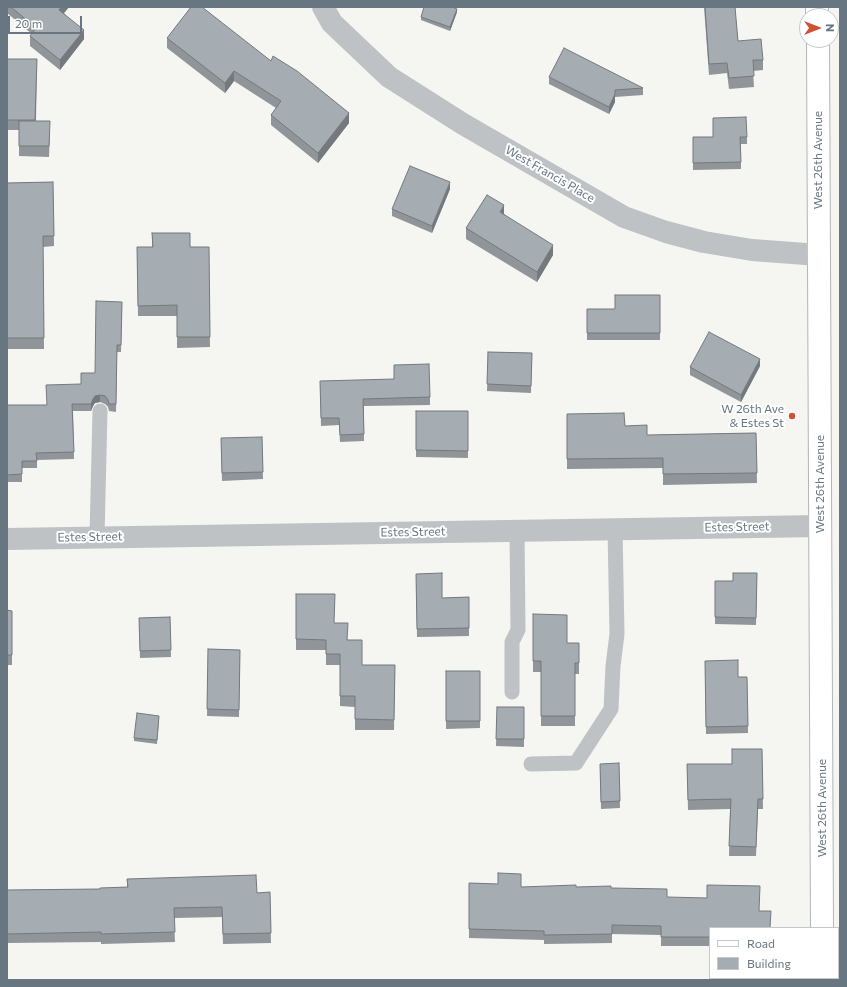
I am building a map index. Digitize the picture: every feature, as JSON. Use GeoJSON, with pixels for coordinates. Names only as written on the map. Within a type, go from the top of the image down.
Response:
{"type":"FeatureCollection","features":[{"type":"Feature","properties":{"kind":"street","name":"West Francis Place"},"geometry":{"type":"LineString","coordinates":[[323,7],[332,23],[389,77],[463,124],[624,217],[666,232],[704,242],[752,250],[819,255]]}},
{"type":"Feature","properties":{"kind":"street","name":"West 26th Avenue"},"geometry":{"type":"LineString","coordinates":[[818,48],[822,927]]}},
{"type":"Feature","properties":{"kind":"street","name":"Estes Street"},"geometry":{"type":"LineString","coordinates":[[7,539],[614,528],[820,526]]}},
{"type":"Feature","properties":{"kind":"lane"},"geometry":{"type":"LineString","coordinates":[[97,537],[100,411]]}},
{"type":"Feature","properties":{"kind":"lane"},"geometry":{"type":"LineString","coordinates":[[531,764],[576,763],[611,709],[613,666],[617,634],[614,528]]}},
{"type":"Feature","properties":{"kind":"lane"},"geometry":{"type":"LineString","coordinates":[[512,692],[512,642],[518,630],[517,530]]}},
{"type":"Feature","properties":{"kind":"building"},"geometry":{"type":"Polygon","coordinates":[[[11,7],[61,7],[59,10],[84,30],[60,60],[30,36],[36,28],[11,7]]]}},
{"type":"Feature","properties":{"kind":"building"},"geometry":{"type":"Polygon","coordinates":[[[191,7],[202,7],[271,61],[273,56],[297,71],[349,113],[318,153],[271,115],[281,101],[234,71],[225,83],[167,38],[191,7]]]}},
{"type":"Feature","properties":{"kind":"building"},"geometry":{"type":"Polygon","coordinates":[[[424,7],[452,7],[457,9],[450,27],[421,17],[424,7]]]}},
{"type":"Feature","properties":{"kind":"building"},"geometry":{"type":"Polygon","coordinates":[[[705,7],[735,7],[738,41],[761,39],[763,60],[753,60],[754,76],[729,78],[727,63],[709,64],[705,7]]]}},
{"type":"Feature","properties":{"kind":"building"},"geometry":{"type":"Polygon","coordinates":[[[564,48],[643,88],[615,90],[615,94],[609,107],[549,77],[564,48]]]}},
{"type":"Feature","properties":{"kind":"building"},"geometry":{"type":"Polygon","coordinates":[[[7,59],[37,59],[35,120],[7,120],[7,59]]]}},
{"type":"Feature","properties":{"kind":"building"},"geometry":{"type":"Polygon","coordinates":[[[746,117],[747,137],[740,137],[741,162],[693,163],[693,137],[713,137],[713,118],[746,117]]]}},
{"type":"Feature","properties":{"kind":"building"},"geometry":{"type":"Polygon","coordinates":[[[19,121],[50,121],[49,146],[19,146],[19,121]]]}},
{"type":"Feature","properties":{"kind":"building"},"geometry":{"type":"Polygon","coordinates":[[[410,166],[450,182],[432,226],[392,209],[410,166]]]}},
{"type":"Feature","properties":{"kind":"building"},"geometry":{"type":"Polygon","coordinates":[[[53,182],[54,236],[43,236],[44,338],[7,338],[7,183],[53,182]]]}},
{"type":"Feature","properties":{"kind":"building"},"geometry":{"type":"Polygon","coordinates":[[[487,195],[504,205],[500,212],[553,245],[537,272],[466,228],[487,195]]]}},
{"type":"Feature","properties":{"kind":"building"},"geometry":{"type":"Polygon","coordinates":[[[152,233],[190,233],[190,247],[209,247],[210,337],[177,337],[177,305],[138,306],[137,247],[153,247],[152,233]]]}},
{"type":"Feature","properties":{"kind":"building"},"geometry":{"type":"Polygon","coordinates":[[[615,295],[660,295],[660,333],[587,333],[587,309],[615,309],[615,295]]]}},
{"type":"Feature","properties":{"kind":"building"},"geometry":{"type":"Polygon","coordinates":[[[96,301],[122,302],[121,345],[117,345],[116,404],[109,404],[105,396],[100,395],[95,396],[91,404],[72,404],[74,452],[36,453],[37,461],[22,461],[22,474],[7,475],[7,405],[47,405],[46,385],[81,384],[81,373],[95,373],[96,301]]]}},
{"type":"Feature","properties":{"kind":"building"},"geometry":{"type":"Polygon","coordinates":[[[709,332],[760,359],[741,395],[690,367],[709,332]]]}},
{"type":"Feature","properties":{"kind":"building"},"geometry":{"type":"Polygon","coordinates":[[[488,352],[532,353],[531,386],[487,384],[488,352]]]}},
{"type":"Feature","properties":{"kind":"building"},"geometry":{"type":"Polygon","coordinates":[[[429,364],[430,397],[363,399],[364,434],[340,435],[339,418],[321,418],[320,381],[394,379],[394,365],[429,364]]]}},
{"type":"Feature","properties":{"kind":"building"},"geometry":{"type":"Polygon","coordinates":[[[416,411],[468,411],[468,451],[416,450],[416,411]]]}},
{"type":"Feature","properties":{"kind":"building"},"geometry":{"type":"Polygon","coordinates":[[[624,413],[625,426],[647,425],[647,435],[756,433],[757,473],[663,474],[663,458],[567,459],[567,414],[624,413]]]}},
{"type":"Feature","properties":{"kind":"building"},"geometry":{"type":"Polygon","coordinates":[[[262,437],[263,472],[222,473],[221,438],[262,437]]]}},
{"type":"Feature","properties":{"kind":"building"},"geometry":{"type":"Polygon","coordinates":[[[442,573],[442,598],[469,597],[469,628],[417,629],[416,574],[442,573]]]}},
{"type":"Feature","properties":{"kind":"building"},"geometry":{"type":"Polygon","coordinates":[[[733,573],[757,573],[756,618],[715,617],[715,581],[733,581],[733,573]]]}},
{"type":"Feature","properties":{"kind":"building"},"geometry":{"type":"Polygon","coordinates":[[[296,594],[335,594],[334,623],[348,623],[347,640],[362,640],[362,665],[395,665],[394,720],[355,719],[355,696],[340,696],[340,654],[326,654],[326,640],[296,639],[296,594]]]}},
{"type":"Feature","properties":{"kind":"building"},"geometry":{"type":"Polygon","coordinates":[[[7,610],[12,611],[12,655],[7,655],[7,610]]]}},
{"type":"Feature","properties":{"kind":"building"},"geometry":{"type":"Polygon","coordinates":[[[533,614],[567,615],[567,643],[579,643],[579,663],[575,663],[575,716],[541,716],[541,661],[533,661],[533,614]]]}},
{"type":"Feature","properties":{"kind":"building"},"geometry":{"type":"Polygon","coordinates":[[[170,617],[171,650],[140,651],[139,618],[170,617]]]}},
{"type":"Feature","properties":{"kind":"building"},"geometry":{"type":"Polygon","coordinates":[[[208,649],[240,650],[239,710],[207,709],[208,649]]]}},
{"type":"Feature","properties":{"kind":"building"},"geometry":{"type":"Polygon","coordinates":[[[738,660],[738,677],[747,677],[748,726],[706,727],[705,661],[738,660]]]}},
{"type":"Feature","properties":{"kind":"building"},"geometry":{"type":"Polygon","coordinates":[[[446,671],[480,671],[480,721],[446,721],[446,671]]]}},
{"type":"Feature","properties":{"kind":"building"},"geometry":{"type":"Polygon","coordinates":[[[497,707],[524,707],[524,739],[496,739],[497,707]]]}},
{"type":"Feature","properties":{"kind":"building"},"geometry":{"type":"Polygon","coordinates":[[[137,713],[159,716],[157,740],[134,738],[137,713]]]}},
{"type":"Feature","properties":{"kind":"building"},"geometry":{"type":"Polygon","coordinates":[[[732,749],[762,749],[763,799],[758,799],[756,847],[729,846],[731,799],[688,800],[687,764],[732,764],[732,749]]]}},
{"type":"Feature","properties":{"kind":"building"},"geometry":{"type":"Polygon","coordinates":[[[619,763],[620,801],[601,802],[600,764],[619,763]]]}},
{"type":"Feature","properties":{"kind":"building"},"geometry":{"type":"Polygon","coordinates":[[[498,873],[521,874],[521,887],[576,885],[576,887],[611,886],[611,888],[667,889],[667,897],[707,898],[707,885],[760,886],[759,911],[771,911],[770,927],[709,927],[709,937],[661,937],[661,926],[612,925],[612,934],[544,935],[544,931],[469,929],[469,883],[498,884],[498,873]]]}},
{"type":"Feature","properties":{"kind":"building"},"geometry":{"type":"Polygon","coordinates":[[[256,875],[257,893],[270,892],[271,933],[223,934],[222,907],[174,908],[175,932],[7,934],[7,890],[100,889],[128,887],[127,879],[256,875]]]}},
{"type":"Feature","properties":{"kind":"place","name":"W 26th Ave & Estes St"},"geometry":{"type":"Point","coordinates":[792,416]}}]}
